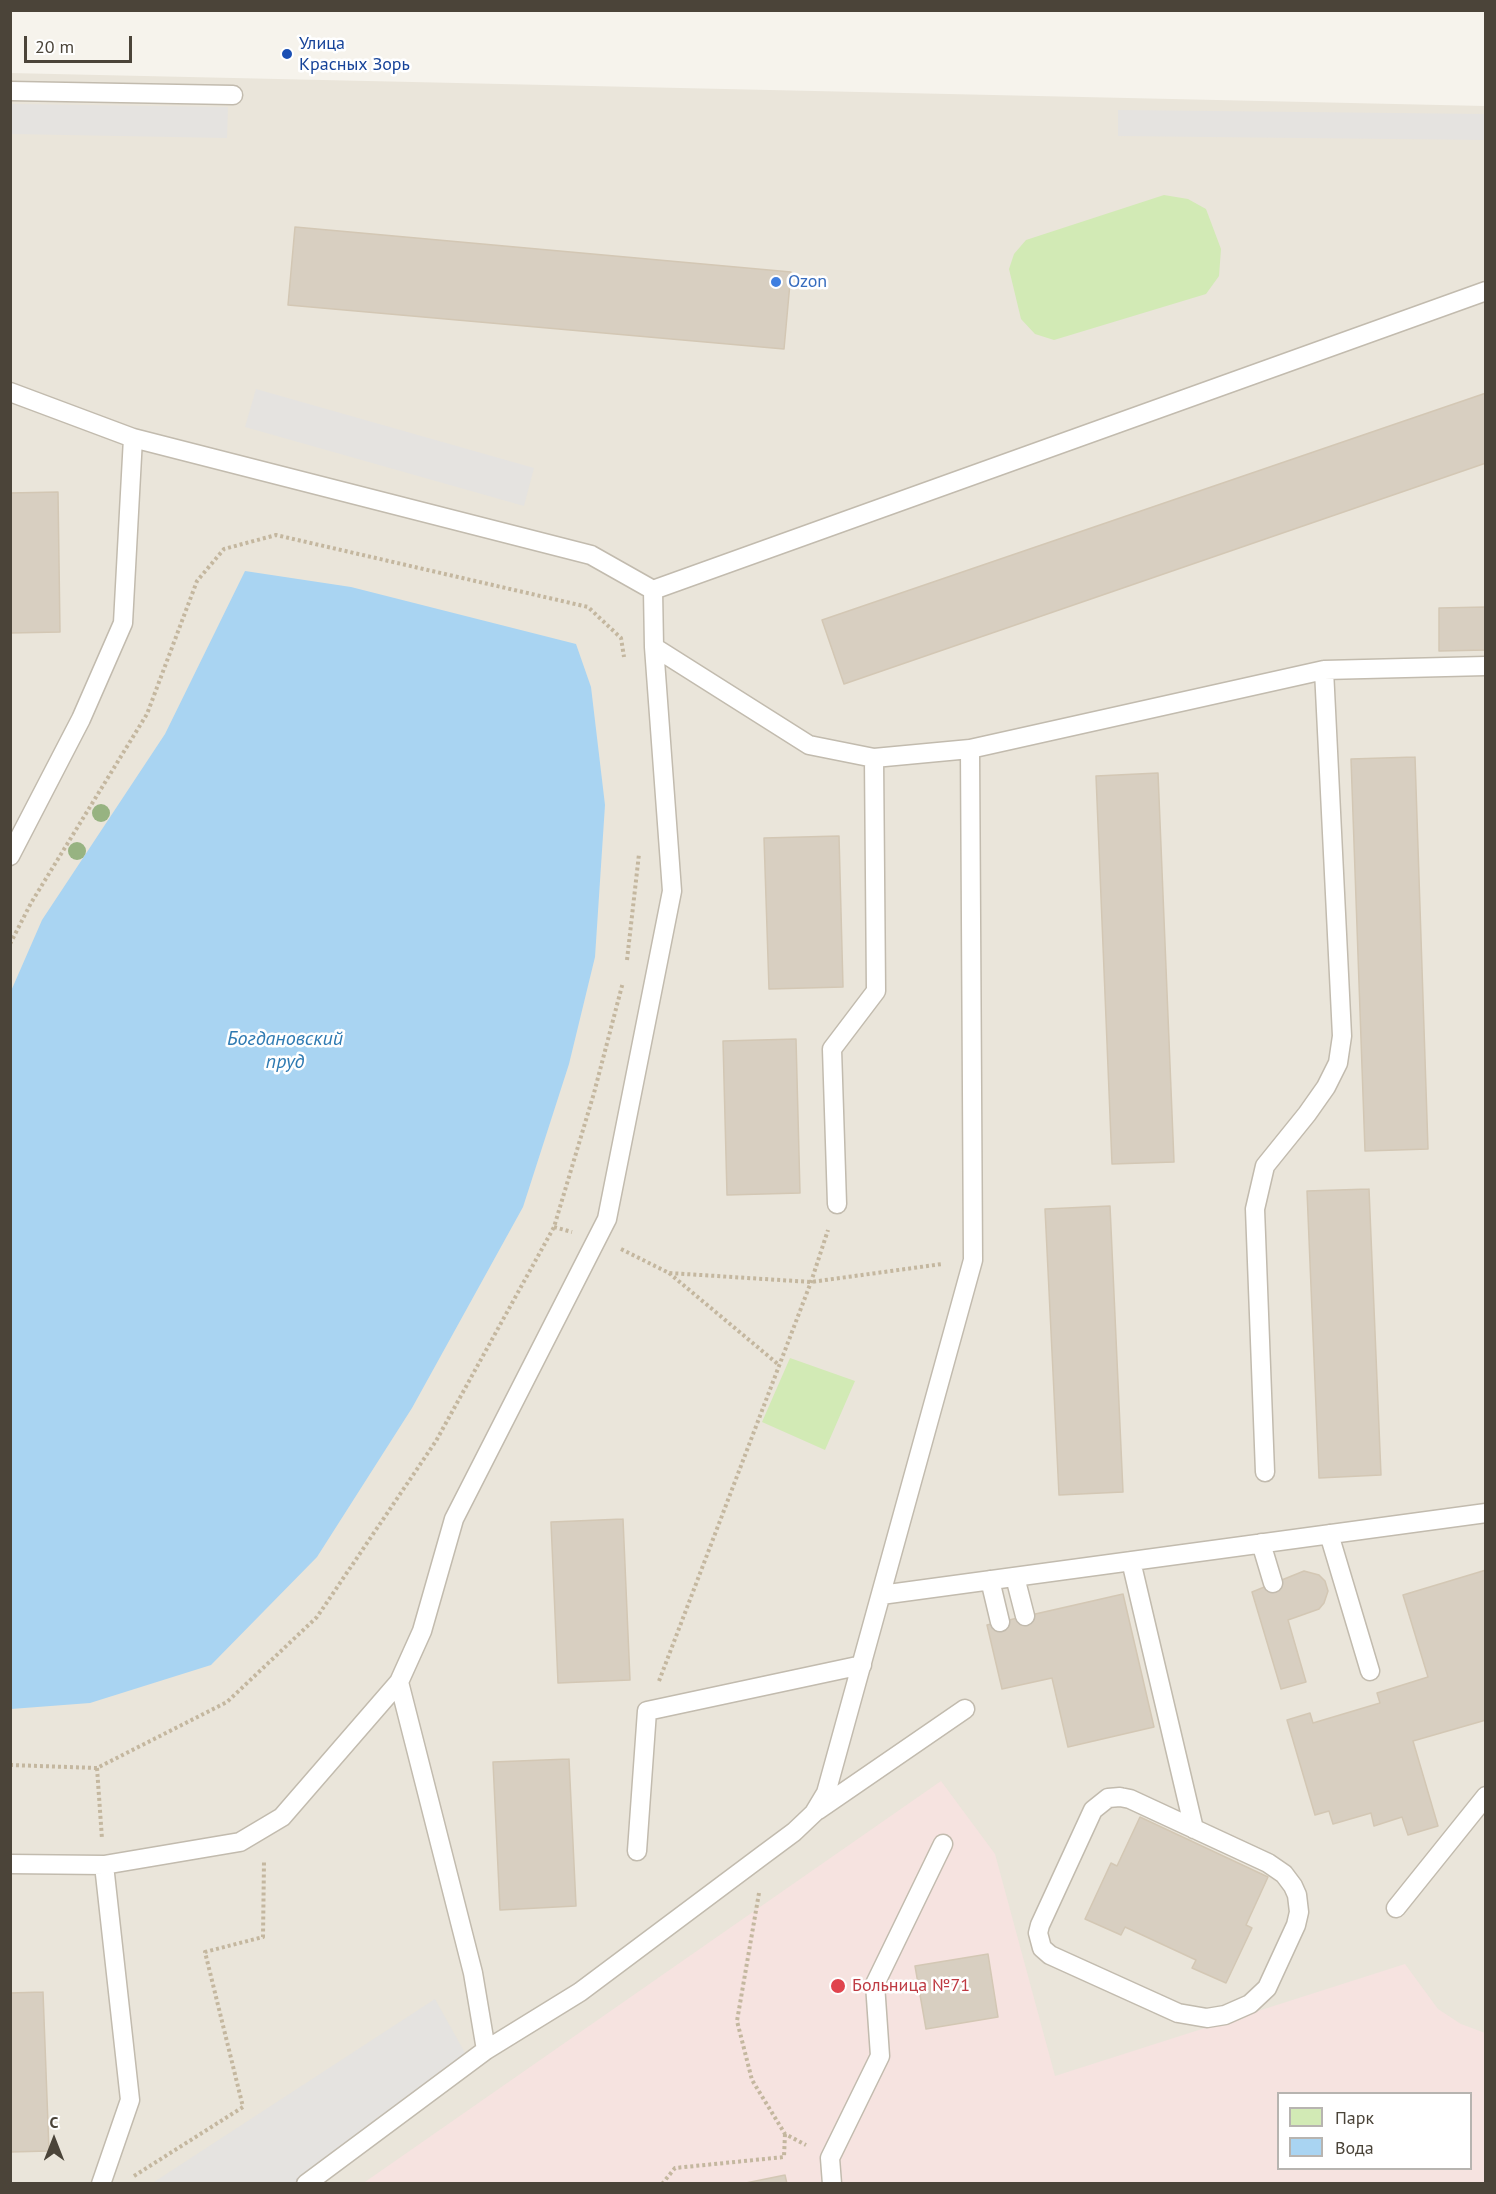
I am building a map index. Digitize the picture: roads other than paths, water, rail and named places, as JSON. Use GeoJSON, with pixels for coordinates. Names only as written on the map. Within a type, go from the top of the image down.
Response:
{"type":"FeatureCollection","features":[{"type":"Feature","properties":{"kind":"lane"},"geometry":{"type":"LineString","coordinates":[[10,91],[233,95]]}},
{"type":"Feature","properties":{"kind":"lane"},"geometry":{"type":"LineString","coordinates":[[10,392],[133,438],[591,555],[653,590],[1485,291]]}},
{"type":"Feature","properties":{"kind":"lane"},"geometry":{"type":"LineString","coordinates":[[10,856],[81,719],[123,623],[133,438]]}},
{"type":"Feature","properties":{"kind":"lane"},"geometry":{"type":"LineString","coordinates":[[10,1864],[104,1865],[240,1842],[282,1817],[399,1682],[422,1631],[454,1519],[607,1219],[672,891],[654,647],[653,590]]}},
{"type":"Feature","properties":{"kind":"lane"},"geometry":{"type":"LineString","coordinates":[[654,647],[809,745],[874,758],[970,749],[1324,670],[1485,666]]}},
{"type":"Feature","properties":{"kind":"lane"},"geometry":{"type":"LineString","coordinates":[[1265,1472],[1255,1209],[1265,1166],[1326,1087],[1338,1063],[1342,1036],[1324,670]]}},
{"type":"Feature","properties":{"kind":"lane"},"geometry":{"type":"LineString","coordinates":[[814,1813],[826,1793],[973,1260],[970,749]]}},
{"type":"Feature","properties":{"kind":"lane"},"geometry":{"type":"LineString","coordinates":[[837,1204],[832,1049],[876,991],[874,758]]}},
{"type":"Feature","properties":{"kind":"lane"},"geometry":{"type":"LineString","coordinates":[[881,1595],[1329,1534],[1485,1516]]}},
{"type":"Feature","properties":{"kind":"lane"},"geometry":{"type":"LineString","coordinates":[[1329,1534],[1370,1671]]}},
{"type":"Feature","properties":{"kind":"lane"},"geometry":{"type":"LineString","coordinates":[[1261,1544],[1273,1583]]}},
{"type":"Feature","properties":{"kind":"lane"},"geometry":{"type":"LineString","coordinates":[[1131,1561],[1194,1829]]}},
{"type":"Feature","properties":{"kind":"lane"},"geometry":{"type":"LineString","coordinates":[[1015,1577],[1024,1617]]}},
{"type":"Feature","properties":{"kind":"lane"},"geometry":{"type":"LineString","coordinates":[[990,1580],[1000,1622]]}},
{"type":"Feature","properties":{"kind":"lane"},"geometry":{"type":"LineString","coordinates":[[637,1851],[647,1711],[862,1665]]}},
{"type":"Feature","properties":{"kind":"lane"},"geometry":{"type":"LineString","coordinates":[[399,1682],[472,1973],[486,2050]]}},
{"type":"Feature","properties":{"kind":"lane"},"geometry":{"type":"LineString","coordinates":[[306,2184],[486,2050],[580,1992],[794,1832],[814,1813],[965,1709]]}},
{"type":"Feature","properties":{"kind":"lane"},"geometry":{"type":"LineString","coordinates":[[1396,1908],[1485,1796]]}},
{"type":"Feature","properties":{"kind":"lane"},"geometry":{"type":"LineString","coordinates":[[1108,1798],[1130,1799],[1194,1829],[1268,1863],[1284,1874],[1297,1895],[1299,1912],[1296,1925],[1267,1988],[1250,2004],[1226,2015],[1207,2018],[1178,2013],[1050,1955],[1042,1948],[1038,1933],[1040,1925],[1093,1810],[1101,1802],[1108,1798]]}},
{"type":"Feature","properties":{"kind":"lane"},"geometry":{"type":"LineString","coordinates":[[832,2184],[830,2158],[880,2056],[875,1984],[943,1844]]}},
{"type":"Feature","properties":{"kind":"lane"},"geometry":{"type":"LineString","coordinates":[[101,2184],[130,2100],[104,1865]]}},
{"type":"Feature","properties":{"kind":"water","name":"Богдановский пруд"},"geometry":{"type":"Polygon","coordinates":[[[245,571],[351,587],[576,644],[591,687],[605,805],[595,957],[569,1064],[523,1207],[412,1408],[317,1557],[211,1665],[90,1703],[11,1709],[11,991],[42,920],[165,734],[245,571]]]}},
{"type":"Feature","properties":{"kind":"place","name":"Улица Красных Зорь"},"geometry":{"type":"Point","coordinates":[287,54]}},
{"type":"Feature","properties":{"kind":"place","name":"Ozon"},"geometry":{"type":"Point","coordinates":[776,282]}},
{"type":"Feature","properties":{"kind":"place","name":"Больница №71"},"geometry":{"type":"Point","coordinates":[838,1986]}}]}
